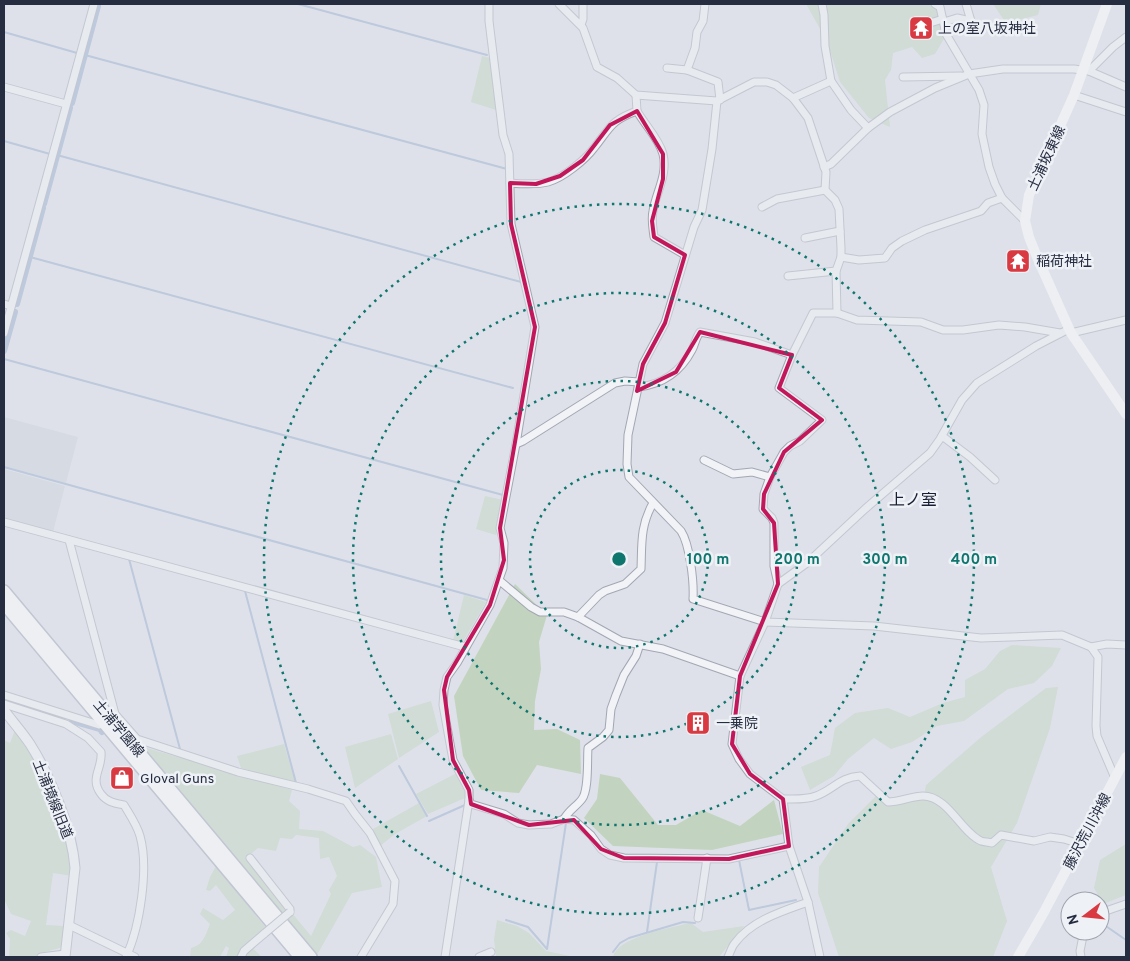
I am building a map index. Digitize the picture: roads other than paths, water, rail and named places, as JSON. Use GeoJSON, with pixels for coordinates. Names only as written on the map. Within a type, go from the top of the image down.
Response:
{"type":"FeatureCollection","features":[{"type":"Feature","properties":{"kind":"main road","name":"土浦坂東線"},"geometry":{"type":"LineString","coordinates":[[1107,4],[1087,71],[1074,95],[1029,195],[1025,221],[1035,252],[1067,332],[1126,414]]}},
{"type":"Feature","properties":{"kind":"main road","name":"土浦学園線"},"geometry":{"type":"LineString","coordinates":[[4,591],[311,957]]}},
{"type":"Feature","properties":{"kind":"main road","name":"土浦学園線"},"geometry":{"type":"LineString","coordinates":[[4,604],[110,719]]}},
{"type":"Feature","properties":{"kind":"main road","name":"土浦学園線"},"geometry":{"type":"LineString","coordinates":[[130,742],[300,957]]}},
{"type":"Feature","properties":{"kind":"main road","name":"藤沢荒川沖線"},"geometry":{"type":"LineString","coordinates":[[1018,957],[1126,757]]}},
{"type":"Feature","properties":{"kind":"street"},"geometry":{"type":"LineString","coordinates":[[4,333],[7,305],[94,4]]}},
{"type":"Feature","properties":{"kind":"street"},"geometry":{"type":"LineString","coordinates":[[445,957],[469,790],[453,760],[443,705],[444,690],[447,677],[490,605],[504,568],[504,550],[500,528],[535,327],[510,224],[510,154],[503,135],[490,30],[489,4]]}},
{"type":"Feature","properties":{"kind":"street"},"geometry":{"type":"LineString","coordinates":[[559,4],[581,26],[597,66],[618,78],[636,95],[718,100],[754,82],[767,82],[776,85],[793,98],[808,118],[826,172],[825,190]]}},
{"type":"Feature","properties":{"kind":"street"},"geometry":{"type":"LineString","coordinates":[[581,26],[583,4]]}},
{"type":"Feature","properties":{"kind":"street"},"geometry":{"type":"LineString","coordinates":[[686,70],[703,21],[705,4]]}},
{"type":"Feature","properties":{"kind":"street"},"geometry":{"type":"LineString","coordinates":[[822,4],[825,46],[831,80],[851,110],[868,128]]}},
{"type":"Feature","properties":{"kind":"street"},"geometry":{"type":"LineString","coordinates":[[935,4],[940,7],[946,34],[966,75],[979,90],[984,105],[982,134],[989,167],[1002,198],[1025,221]]}},
{"type":"Feature","properties":{"kind":"street"},"geometry":{"type":"LineString","coordinates":[[930,23],[958,18],[971,21],[966,4]]}},
{"type":"Feature","properties":{"kind":"street"},"geometry":{"type":"LineString","coordinates":[[1087,71],[1126,37]]}},
{"type":"Feature","properties":{"kind":"street"},"geometry":{"type":"LineString","coordinates":[[667,68],[686,70],[718,82],[718,100],[702,210],[694,227],[666,323],[643,364],[628,435],[627,464],[629,477],[686,538],[693,599],[765,622],[874,626],[981,638],[1062,635],[1091,648],[1098,656],[1097,736],[1115,778]]}},
{"type":"Feature","properties":{"kind":"street"},"geometry":{"type":"LineString","coordinates":[[824,168],[831,164],[868,128],[890,112],[935,88],[966,75],[985,70],[1087,71],[1126,87]]}},
{"type":"Feature","properties":{"kind":"street"},"geometry":{"type":"LineString","coordinates":[[903,76],[966,75]]}},
{"type":"Feature","properties":{"kind":"street"},"geometry":{"type":"LineString","coordinates":[[793,98],[831,80]]}},
{"type":"Feature","properties":{"kind":"street"},"geometry":{"type":"LineString","coordinates":[[4,87],[66,104]]}},
{"type":"Feature","properties":{"kind":"street"},"geometry":{"type":"LineString","coordinates":[[636,95],[637,111],[663,154],[663,179],[653,209],[654,238],[686,255]]}},
{"type":"Feature","properties":{"kind":"street"},"geometry":{"type":"LineString","coordinates":[[1074,95],[1126,112]]}},
{"type":"Feature","properties":{"kind":"street"},"geometry":{"type":"LineString","coordinates":[[510,184],[550,182],[583,160],[594,149],[610,125],[621,117],[637,111]]}},
{"type":"Feature","properties":{"kind":"street"},"geometry":{"type":"LineString","coordinates":[[762,207],[777,199],[825,190]]}},
{"type":"Feature","properties":{"kind":"street"},"geometry":{"type":"LineString","coordinates":[[825,190],[836,200],[839,209],[841,257],[836,271],[837,313]]}},
{"type":"Feature","properties":{"kind":"street"},"geometry":{"type":"LineString","coordinates":[[841,257],[859,260],[885,258],[892,248],[902,241],[925,230],[981,211],[988,203],[1002,198]]}},
{"type":"Feature","properties":{"kind":"street"},"geometry":{"type":"LineString","coordinates":[[805,238],[840,230]]}},
{"type":"Feature","properties":{"kind":"street"},"geometry":{"type":"LineString","coordinates":[[788,276],[836,271]]}},
{"type":"Feature","properties":{"kind":"street"},"geometry":{"type":"LineString","coordinates":[[1067,332],[999,326],[943,330],[921,322],[857,320],[837,313],[813,313],[778,388],[822,420],[800,441],[790,446],[784,452],[770,476],[764,494],[762,509],[772,518],[774,523],[774,566],[778,584],[765,622],[740,676],[732,744],[739,759],[750,774],[784,799],[803,799],[817,796],[838,782],[851,776],[860,776],[888,802],[924,796],[934,799],[951,811],[970,834],[982,842],[992,843],[1001,835],[1034,841],[1050,837],[1080,844]]}},
{"type":"Feature","properties":{"kind":"street"},"geometry":{"type":"LineString","coordinates":[[778,584],[807,563],[865,508],[930,453],[962,400],[976,383],[1036,346],[1067,332],[1126,320]]}},
{"type":"Feature","properties":{"kind":"street"},"geometry":{"type":"LineString","coordinates":[[516,444],[615,383],[625,381],[639,385],[660,382],[676,372],[693,349],[700,332],[755,342],[792,355]]}},
{"type":"Feature","properties":{"kind":"street"},"geometry":{"type":"LineString","coordinates":[[942,436],[970,457],[995,480]]}},
{"type":"Feature","properties":{"kind":"street"},"geometry":{"type":"LineString","coordinates":[[704,460],[732,474],[752,472],[770,476]]}},
{"type":"Feature","properties":{"kind":"street"},"geometry":{"type":"LineString","coordinates":[[578,617],[599,595],[625,584],[641,569],[643,531],[646,516],[653,503]]}},
{"type":"Feature","properties":{"kind":"street"},"geometry":{"type":"LineString","coordinates":[[4,522],[70,542],[465,647]]}},
{"type":"Feature","properties":{"kind":"street"},"geometry":{"type":"LineString","coordinates":[[4,695],[99,726],[110,719],[70,542]]}},
{"type":"Feature","properties":{"kind":"street"},"geometry":{"type":"LineString","coordinates":[[500,581],[540,612],[564,612],[578,617],[621,641],[664,649],[740,676]]}},
{"type":"Feature","properties":{"kind":"street"},"geometry":{"type":"LineString","coordinates":[[564,819],[567,813],[583,798],[587,788],[586,763],[588,748],[603,738],[609,730],[611,709],[616,694],[624,675],[636,656],[640,644]]}},
{"type":"Feature","properties":{"kind":"street"},"geometry":{"type":"LineString","coordinates":[[1091,648],[1107,644],[1126,644]]}},
{"type":"Feature","properties":{"kind":"street"},"geometry":{"type":"LineString","coordinates":[[4,704],[66,724],[88,738],[101,752],[95,783],[96,788],[106,801],[124,805],[140,836],[142,874],[140,908],[130,956],[69,925]]}},
{"type":"Feature","properties":{"kind":"street","name":"土浦境線旧道"},"geometry":{"type":"LineString","coordinates":[[4,710],[29,743],[43,766],[70,836],[75,868],[65,956]]}},
{"type":"Feature","properties":{"kind":"street"},"geometry":{"type":"LineString","coordinates":[[66,724],[69,716]]}},
{"type":"Feature","properties":{"kind":"street"},"geometry":{"type":"LineString","coordinates":[[130,742],[346,800],[354,814],[370,833],[395,881],[393,904],[361,957]]}},
{"type":"Feature","properties":{"kind":"street"},"geometry":{"type":"LineString","coordinates":[[784,799],[789,846],[808,902],[820,957]]}},
{"type":"Feature","properties":{"kind":"street"},"geometry":{"type":"LineString","coordinates":[[469,800],[471,804],[504,814],[529,826],[551,824],[564,819],[574,820],[583,826],[600,849],[610,855],[624,858],[729,859],[789,846]]}},
{"type":"Feature","properties":{"kind":"street"},"geometry":{"type":"LineString","coordinates":[[241,957],[244,951],[290,912],[272,884],[250,858]]}},
{"type":"Feature","properties":{"kind":"street"},"geometry":{"type":"LineString","coordinates":[[698,918],[707,858]]}},
{"type":"Feature","properties":{"kind":"street"},"geometry":{"type":"LineString","coordinates":[[728,957],[734,943],[750,929],[780,912],[808,902]]}},
{"type":"Feature","properties":{"kind":"street"},"geometry":{"type":"LineString","coordinates":[[1110,910],[1126,904]]}},
{"type":"Feature","properties":{"kind":"street"},"geometry":{"type":"LineString","coordinates":[[1081,957],[1082,941]]}},
{"type":"Feature","properties":{"kind":"street"},"geometry":{"type":"LineString","coordinates":[[479,957],[491,952]]}},
{"type":"Feature","properties":{"kind":"street"},"geometry":{"type":"LineString","coordinates":[[42,957],[65,956]]}},
{"type":"Feature","properties":{"kind":"waterway"},"geometry":{"type":"LineString","coordinates":[[298,4],[487,55]]}},
{"type":"Feature","properties":{"kind":"waterway"},"geometry":{"type":"LineString","coordinates":[[72,103],[98,6]]}},
{"type":"Feature","properties":{"kind":"waterway"},"geometry":{"type":"LineString","coordinates":[[4,32],[77,53]]}},
{"type":"Feature","properties":{"kind":"waterway"},"geometry":{"type":"LineString","coordinates":[[85,55],[507,169]]}},
{"type":"Feature","properties":{"kind":"waterway"},"geometry":{"type":"LineString","coordinates":[[44,204],[70,108]]}},
{"type":"Feature","properties":{"kind":"waterway"},"geometry":{"type":"LineString","coordinates":[[4,141],[50,154]]}},
{"type":"Feature","properties":{"kind":"waterway"},"geometry":{"type":"LineString","coordinates":[[57,155],[521,282]]}},
{"type":"Feature","properties":{"kind":"waterway"},"geometry":{"type":"LineString","coordinates":[[17,304],[43,208]]}},
{"type":"Feature","properties":{"kind":"waterway"},"geometry":{"type":"LineString","coordinates":[[30,257],[513,388]]}},
{"type":"Feature","properties":{"kind":"waterway"},"geometry":{"type":"LineString","coordinates":[[4,351],[15,312]]}},
{"type":"Feature","properties":{"kind":"waterway"},"geometry":{"type":"LineString","coordinates":[[4,359],[503,495]]}},
{"type":"Feature","properties":{"kind":"waterway"},"geometry":{"type":"LineString","coordinates":[[4,467],[487,600]]}},
{"type":"Feature","properties":{"kind":"waterway"},"geometry":{"type":"LineString","coordinates":[[129,559],[180,749]]}},
{"type":"Feature","properties":{"kind":"waterway"},"geometry":{"type":"LineString","coordinates":[[245,591],[296,783]]}},
{"type":"Feature","properties":{"kind":"waterway"},"geometry":{"type":"LineString","coordinates":[[4,698],[62,718]]}},
{"type":"Feature","properties":{"kind":"waterway"},"geometry":{"type":"LineString","coordinates":[[72,721],[100,729],[102,732]]}},
{"type":"Feature","properties":{"kind":"waterway"},"geometry":{"type":"LineString","coordinates":[[399,766],[427,816]]}},
{"type":"Feature","properties":{"kind":"waterway"},"geometry":{"type":"LineString","coordinates":[[429,821],[465,805],[465,807]]}},
{"type":"Feature","properties":{"kind":"waterway"},"geometry":{"type":"LineString","coordinates":[[506,920],[528,927],[547,949],[566,823]]}},
{"type":"Feature","properties":{"kind":"waterway"},"geometry":{"type":"LineString","coordinates":[[739,860],[749,910],[796,900]]}},
{"type":"Feature","properties":{"kind":"waterway"},"geometry":{"type":"LineString","coordinates":[[647,932],[657,862]]}},
{"type":"Feature","properties":{"kind":"waterway"},"geometry":{"type":"LineString","coordinates":[[613,952],[620,943],[629,938],[683,922],[695,923]]}},
{"type":"Feature","properties":{"kind":"waterway"},"geometry":{"type":"LineString","coordinates":[[1110,929],[1126,940]]}},
{"type":"Feature","properties":{"kind":"place","name":"上の室八坂神社"},"geometry":{"type":"Point","coordinates":[921,28]}},
{"type":"Feature","properties":{"kind":"place","name":"稲荷神社"},"geometry":{"type":"Point","coordinates":[1018,261]}},
{"type":"Feature","properties":{"kind":"place","name":"一乗院"},"geometry":{"type":"Point","coordinates":[698,723]}},
{"type":"Feature","properties":{"kind":"place","name":"Gloval Guns"},"geometry":{"type":"Point","coordinates":[122,778]}},
{"type":"Feature","properties":{"kind":"district","name":"上ノ室"},"geometry":{"type":"Point","coordinates":[913,499]}}]}
